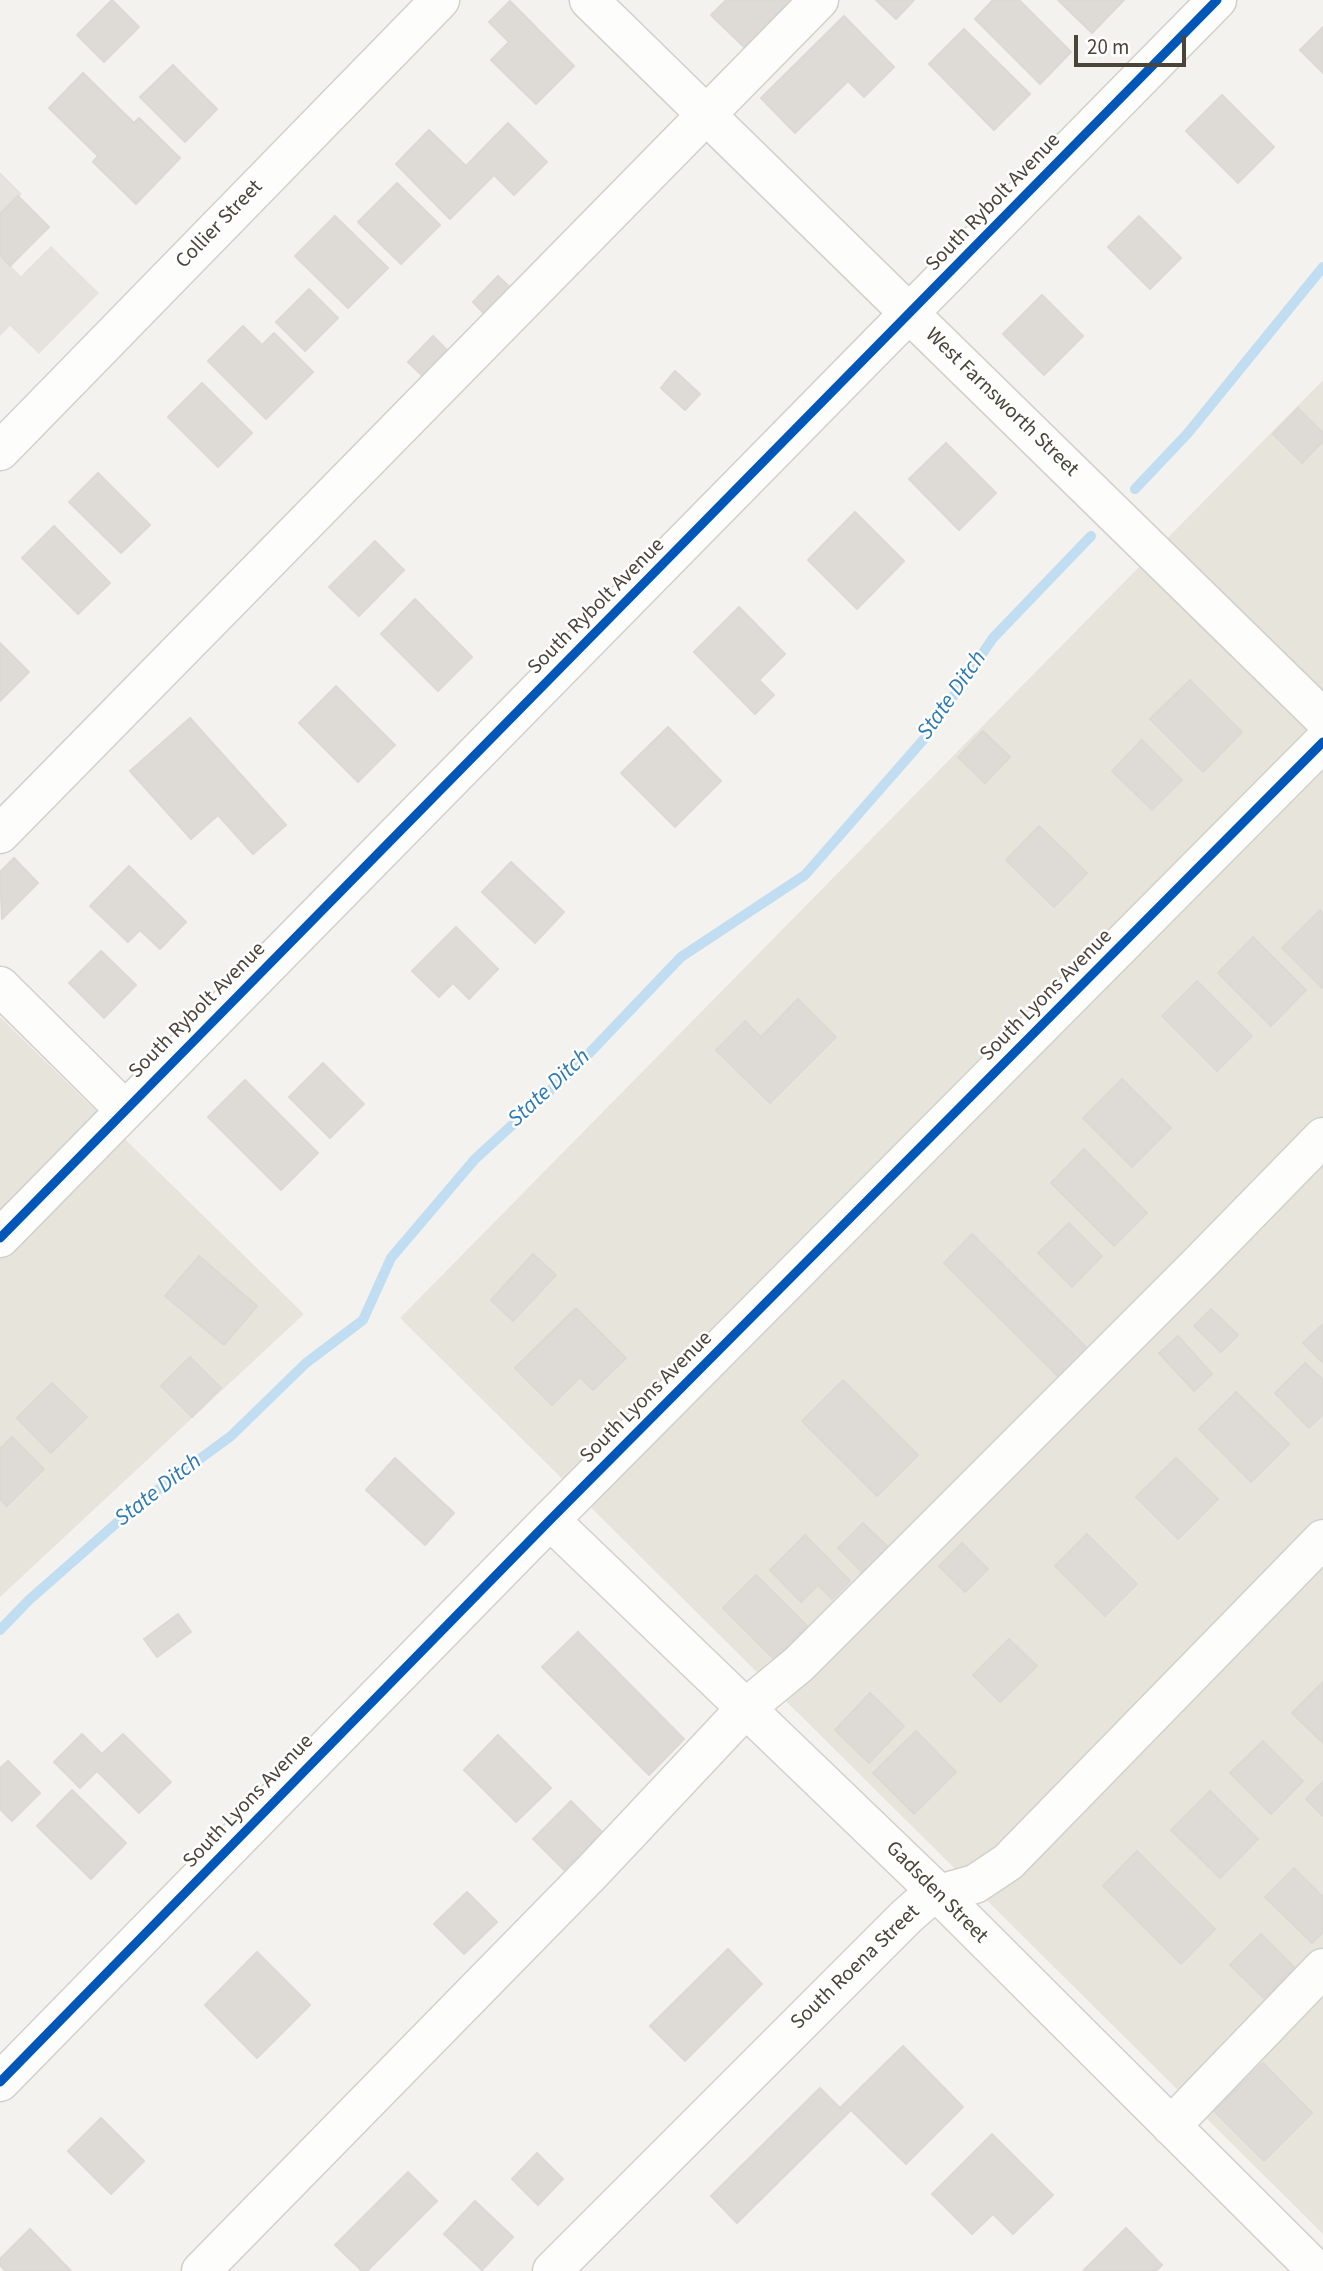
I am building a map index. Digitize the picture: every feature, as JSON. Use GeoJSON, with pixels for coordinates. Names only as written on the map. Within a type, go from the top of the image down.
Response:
{"type":"FeatureCollection","features":[{"type":"Feature","properties":{"kind":"street","name":"Collier Street"},"geometry":{"type":"LineString","coordinates":[[0,450],[440,0]]}},
{"type":"Feature","properties":{"kind":"street","name":"West Farnsworth Street"},"geometry":{"type":"LineString","coordinates":[[589,0],[1323,718]]}},
{"type":"Feature","properties":{"kind":"street"},"geometry":{"type":"LineString","coordinates":[[0,834],[819,0]]}},
{"type":"Feature","properties":{"kind":"street","name":"South Rybolt Avenue"},"geometry":{"type":"LineString","coordinates":[[0,1238],[1217,0]]}},
{"type":"Feature","properties":{"kind":"street","name":"South Lyons Avenue"},"geometry":{"type":"LineString","coordinates":[[0,2082],[550,1520],[1323,742]]}},
{"type":"Feature","properties":{"kind":"street"},"geometry":{"type":"LineString","coordinates":[[0,986],[125,1110]]}},
{"type":"Feature","properties":{"kind":"street"},"geometry":{"type":"LineString","coordinates":[[201,2271],[583,1882],[747,1707],[817,1647],[1323,1137]]}},
{"type":"Feature","properties":{"kind":"street","name":"Gadsden Street"},"geometry":{"type":"LineString","coordinates":[[550,1520],[939,1894],[1317,2271]]}},
{"type":"Feature","properties":{"kind":"street","name":"South Roena Street"},"geometry":{"type":"LineString","coordinates":[[552,2271],[906,1916],[924,1901],[975,1884],[1008,1863],[1323,1539]]}},
{"type":"Feature","properties":{"kind":"street"},"geometry":{"type":"LineString","coordinates":[[1171,2126],[1323,1968]]}},
{"type":"Feature","properties":{"kind":"shaded area"},"geometry":{"type":"Polygon","coordinates":[[[0,172],[22,194],[0,214],[0,172]]]}},
{"type":"Feature","properties":{"kind":"shaded area"},"geometry":{"type":"Polygon","coordinates":[[[51,246],[99,293],[39,354],[10,326],[0,336],[0,255],[21,276],[51,246]]]}},
{"type":"Feature","properties":{"kind":"shaded area"},"geometry":{"type":"Polygon","coordinates":[[[1323,380],[1323,2234],[400,1318],[1323,380]]]}},
{"type":"Feature","properties":{"kind":"shaded area"},"geometry":{"type":"Polygon","coordinates":[[[0,1017],[304,1314],[0,1597],[0,1017]]]}},
{"type":"Feature","properties":{"kind":"building"},"geometry":{"type":"Polygon","coordinates":[[[112,0],[139,27],[104,62],[77,35],[112,0]]]}},
{"type":"Feature","properties":{"kind":"building"},"geometry":{"type":"Polygon","coordinates":[[[726,0],[791,0],[745,48],[711,15],[726,0]]]}},
{"type":"Feature","properties":{"kind":"building"},"geometry":{"type":"Polygon","coordinates":[[[876,0],[914,0],[896,19],[876,0]]]}},
{"type":"Feature","properties":{"kind":"building"},"geometry":{"type":"Polygon","coordinates":[[[993,0],[1019,0],[1071,52],[1040,84],[975,19],[993,0]]]}},
{"type":"Feature","properties":{"kind":"building"},"geometry":{"type":"Polygon","coordinates":[[[1058,0],[1124,0],[1092,33],[1058,0]]]}},
{"type":"Feature","properties":{"kind":"building"},"geometry":{"type":"Polygon","coordinates":[[[510,1],[574,66],[536,104],[491,60],[509,42],[489,22],[510,1]]]}},
{"type":"Feature","properties":{"kind":"building"},"geometry":{"type":"Polygon","coordinates":[[[844,16],[894,67],[864,97],[848,81],[795,133],[761,98],[844,16]]]}},
{"type":"Feature","properties":{"kind":"building"},"geometry":{"type":"Polygon","coordinates":[[[1323,27],[1323,73],[1300,50],[1323,27]]]}},
{"type":"Feature","properties":{"kind":"building"},"geometry":{"type":"Polygon","coordinates":[[[964,29],[1030,94],[994,130],[929,64],[964,29]]]}},
{"type":"Feature","properties":{"kind":"building"},"geometry":{"type":"Polygon","coordinates":[[[173,65],[217,109],[185,142],[140,97],[173,65]]]}},
{"type":"Feature","properties":{"kind":"building"},"geometry":{"type":"Polygon","coordinates":[[[83,73],[134,123],[139,118],[180,158],[136,204],[93,162],[98,156],[49,108],[83,73]]]}},
{"type":"Feature","properties":{"kind":"building"},"geometry":{"type":"Polygon","coordinates":[[[1222,95],[1274,147],[1238,183],[1186,131],[1222,95]]]}},
{"type":"Feature","properties":{"kind":"building"},"geometry":{"type":"Polygon","coordinates":[[[508,123],[547,162],[514,195],[494,175],[450,219],[396,164],[429,130],[466,166],[508,123]]]}},
{"type":"Feature","properties":{"kind":"building"},"geometry":{"type":"Polygon","coordinates":[[[397,183],[440,225],[401,264],[358,222],[397,183]]]}},
{"type":"Feature","properties":{"kind":"building"},"geometry":{"type":"Polygon","coordinates":[[[18,196],[49,227],[10,266],[0,255],[0,214],[18,196]]]}},
{"type":"Feature","properties":{"kind":"building"},"geometry":{"type":"Polygon","coordinates":[[[335,216],[388,268],[348,308],[295,256],[335,216]]]}},
{"type":"Feature","properties":{"kind":"building"},"geometry":{"type":"Polygon","coordinates":[[[1139,216],[1181,258],[1150,289],[1108,247],[1139,216]]]}},
{"type":"Feature","properties":{"kind":"building"},"geometry":{"type":"Polygon","coordinates":[[[498,276],[516,293],[490,320],[473,302],[498,276]]]}},
{"type":"Feature","properties":{"kind":"building"},"geometry":{"type":"Polygon","coordinates":[[[309,289],[338,318],[305,351],[276,322],[309,289]]]}},
{"type":"Feature","properties":{"kind":"building"},"geometry":{"type":"Polygon","coordinates":[[[1042,295],[1083,336],[1044,375],[1003,334],[1042,295]]]}},
{"type":"Feature","properties":{"kind":"building"},"geometry":{"type":"Polygon","coordinates":[[[243,326],[262,345],[274,333],[313,372],[266,419],[208,361],[243,326]]]}},
{"type":"Feature","properties":{"kind":"building"},"geometry":{"type":"Polygon","coordinates":[[[433,336],[453,356],[429,382],[408,362],[433,336]]]}},
{"type":"Feature","properties":{"kind":"building"},"geometry":{"type":"Polygon","coordinates":[[[675,371],[700,394],[685,410],[661,388],[675,371]]]}},
{"type":"Feature","properties":{"kind":"building"},"geometry":{"type":"Polygon","coordinates":[[[202,383],[252,433],[218,467],[168,417],[202,383]]]}},
{"type":"Feature","properties":{"kind":"building"},"geometry":{"type":"Polygon","coordinates":[[[1298,408],[1323,433],[1323,441],[1302,463],[1273,434],[1298,408]]]}},
{"type":"Feature","properties":{"kind":"building"},"geometry":{"type":"Polygon","coordinates":[[[946,443],[996,493],[959,530],[909,479],[946,443]]]}},
{"type":"Feature","properties":{"kind":"building"},"geometry":{"type":"Polygon","coordinates":[[[98,473],[150,525],[121,553],[69,502],[98,473]]]}},
{"type":"Feature","properties":{"kind":"building"},"geometry":{"type":"Polygon","coordinates":[[[855,512],[904,561],[857,609],[808,560],[855,512]]]}},
{"type":"Feature","properties":{"kind":"building"},"geometry":{"type":"Polygon","coordinates":[[[54,526],[110,583],[78,614],[22,558],[54,526]]]}},
{"type":"Feature","properties":{"kind":"building"},"geometry":{"type":"Polygon","coordinates":[[[375,541],[404,570],[359,616],[329,587],[375,541]]]}},
{"type":"Feature","properties":{"kind":"building"},"geometry":{"type":"Polygon","coordinates":[[[415,599],[472,657],[438,691],[381,634],[415,599]]]}},
{"type":"Feature","properties":{"kind":"building"},"geometry":{"type":"Polygon","coordinates":[[[739,607],[785,654],[759,680],[774,695],[755,714],[694,652],[739,607]]]}},
{"type":"Feature","properties":{"kind":"building"},"geometry":{"type":"Polygon","coordinates":[[[0,643],[29,672],[0,701],[0,643]]]}},
{"type":"Feature","properties":{"kind":"building"},"geometry":{"type":"Polygon","coordinates":[[[1190,680],[1242,732],[1203,772],[1150,719],[1190,680]]]}},
{"type":"Feature","properties":{"kind":"building"},"geometry":{"type":"Polygon","coordinates":[[[336,686],[395,745],[358,782],[299,723],[336,686]]]}},
{"type":"Feature","properties":{"kind":"building"},"geometry":{"type":"Polygon","coordinates":[[[190,718],[286,825],[253,854],[218,815],[191,839],[130,771],[190,718]]]}},
{"type":"Feature","properties":{"kind":"building"},"geometry":{"type":"Polygon","coordinates":[[[668,727],[721,781],[675,827],[621,773],[668,727]]]}},
{"type":"Feature","properties":{"kind":"building"},"geometry":{"type":"Polygon","coordinates":[[[983,731],[1010,757],[985,783],[958,757],[983,731]]]}},
{"type":"Feature","properties":{"kind":"building"},"geometry":{"type":"Polygon","coordinates":[[[1142,740],[1182,780],[1152,810],[1112,771],[1142,740]]]}},
{"type":"Feature","properties":{"kind":"building"},"geometry":{"type":"Polygon","coordinates":[[[1039,826],[1087,873],[1054,907],[1006,860],[1039,826]]]}},
{"type":"Feature","properties":{"kind":"building"},"geometry":{"type":"Polygon","coordinates":[[[14,858],[38,883],[2,919],[0,872],[14,858]]]}},
{"type":"Feature","properties":{"kind":"building"},"geometry":{"type":"Polygon","coordinates":[[[511,862],[564,912],[535,943],[482,892],[511,862]]]}},
{"type":"Feature","properties":{"kind":"building"},"geometry":{"type":"Polygon","coordinates":[[[129,866],[186,922],[160,949],[140,930],[128,942],[90,906],[129,866]]]}},
{"type":"Feature","properties":{"kind":"building"},"geometry":{"type":"Polygon","coordinates":[[[1320,910],[1323,914],[1322,988],[1282,948],[1320,910]]]}},
{"type":"Feature","properties":{"kind":"building"},"geometry":{"type":"Polygon","coordinates":[[[456,927],[498,969],[469,999],[453,983],[439,997],[412,971],[456,927]]]}},
{"type":"Feature","properties":{"kind":"building"},"geometry":{"type":"Polygon","coordinates":[[[1253,937],[1306,990],[1271,1026],[1218,973],[1253,937]]]}},
{"type":"Feature","properties":{"kind":"building"},"geometry":{"type":"Polygon","coordinates":[[[101,951],[136,985],[104,1018],[69,983],[101,951]]]}},
{"type":"Feature","properties":{"kind":"building"},"geometry":{"type":"Polygon","coordinates":[[[1197,981],[1252,1036],[1217,1071],[1162,1016],[1197,981]]]}},
{"type":"Feature","properties":{"kind":"building"},"geometry":{"type":"Polygon","coordinates":[[[798,999],[836,1037],[770,1103],[716,1050],[745,1021],[761,1037],[798,999]]]}},
{"type":"Feature","properties":{"kind":"building"},"geometry":{"type":"Polygon","coordinates":[[[323,1063],[364,1104],[330,1138],[289,1097],[323,1063]]]}},
{"type":"Feature","properties":{"kind":"building"},"geometry":{"type":"Polygon","coordinates":[[[1122,1079],[1171,1128],[1132,1167],[1083,1118],[1122,1079]]]}},
{"type":"Feature","properties":{"kind":"building"},"geometry":{"type":"Polygon","coordinates":[[[245,1080],[318,1153],[281,1190],[208,1117],[245,1080]]]}},
{"type":"Feature","properties":{"kind":"building"},"geometry":{"type":"Polygon","coordinates":[[[1084,1149],[1147,1213],[1114,1246],[1051,1183],[1084,1149]]]}},
{"type":"Feature","properties":{"kind":"building"},"geometry":{"type":"Polygon","coordinates":[[[1069,1223],[1102,1256],[1072,1287],[1038,1253],[1069,1223]]]}},
{"type":"Feature","properties":{"kind":"building"},"geometry":{"type":"Polygon","coordinates":[[[972,1234],[1093,1354],[1064,1382],[944,1263],[972,1234]]]}},
{"type":"Feature","properties":{"kind":"building"},"geometry":{"type":"Polygon","coordinates":[[[533,1254],[556,1275],[513,1321],[491,1300],[533,1254]]]}},
{"type":"Feature","properties":{"kind":"building"},"geometry":{"type":"Polygon","coordinates":[[[199,1256],[257,1306],[224,1345],[165,1296],[199,1256]]]}},
{"type":"Feature","properties":{"kind":"building"},"geometry":{"type":"Polygon","coordinates":[[[576,1308],[626,1358],[593,1390],[580,1377],[552,1405],[515,1368],[576,1308]]]}},
{"type":"Feature","properties":{"kind":"building"},"geometry":{"type":"Polygon","coordinates":[[[1211,1309],[1238,1335],[1221,1352],[1194,1326],[1211,1309]]]}},
{"type":"Feature","properties":{"kind":"building"},"geometry":{"type":"Polygon","coordinates":[[[1323,1324],[1323,1363],[1303,1343],[1323,1324]]]}},
{"type":"Feature","properties":{"kind":"building"},"geometry":{"type":"Polygon","coordinates":[[[1178,1336],[1212,1374],[1194,1391],[1159,1353],[1178,1336]]]}},
{"type":"Feature","properties":{"kind":"building"},"geometry":{"type":"Polygon","coordinates":[[[190,1357],[221,1388],[192,1417],[161,1386],[190,1357]]]}},
{"type":"Feature","properties":{"kind":"building"},"geometry":{"type":"Polygon","coordinates":[[[1305,1363],[1323,1380],[1323,1414],[1309,1428],[1275,1393],[1305,1363]]]}},
{"type":"Feature","properties":{"kind":"building"},"geometry":{"type":"Polygon","coordinates":[[[843,1380],[918,1455],[877,1496],[802,1421],[843,1380]]]}},
{"type":"Feature","properties":{"kind":"building"},"geometry":{"type":"Polygon","coordinates":[[[52,1383],[87,1417],[51,1453],[17,1418],[52,1383]]]}},
{"type":"Feature","properties":{"kind":"building"},"geometry":{"type":"Polygon","coordinates":[[[1236,1392],[1289,1444],[1251,1482],[1199,1429],[1236,1392]]]}},
{"type":"Feature","properties":{"kind":"building"},"geometry":{"type":"Polygon","coordinates":[[[12,1437],[44,1469],[7,1506],[0,1499],[0,1449],[12,1437]]]}},
{"type":"Feature","properties":{"kind":"building"},"geometry":{"type":"Polygon","coordinates":[[[395,1458],[454,1513],[425,1545],[366,1490],[395,1458]]]}},
{"type":"Feature","properties":{"kind":"building"},"geometry":{"type":"Polygon","coordinates":[[[1176,1458],[1218,1499],[1178,1539],[1136,1497],[1176,1458]]]}},
{"type":"Feature","properties":{"kind":"building"},"geometry":{"type":"Polygon","coordinates":[[[863,1523],[889,1548],[864,1574],[838,1548],[863,1523]]]}},
{"type":"Feature","properties":{"kind":"building"},"geometry":{"type":"Polygon","coordinates":[[[1087,1534],[1137,1584],[1105,1616],[1055,1566],[1087,1534]]]}},
{"type":"Feature","properties":{"kind":"building"},"geometry":{"type":"Polygon","coordinates":[[[805,1535],[850,1581],[832,1599],[818,1585],[801,1602],[770,1570],[805,1535]]]}},
{"type":"Feature","properties":{"kind":"building"},"geometry":{"type":"Polygon","coordinates":[[[962,1543],[988,1569],[965,1592],[939,1566],[962,1543]]]}},
{"type":"Feature","properties":{"kind":"building"},"geometry":{"type":"Polygon","coordinates":[[[756,1575],[807,1626],[774,1659],[723,1608],[756,1575]]]}},
{"type":"Feature","properties":{"kind":"building"},"geometry":{"type":"Polygon","coordinates":[[[178,1614],[191,1632],[157,1657],[144,1639],[178,1614]]]}},
{"type":"Feature","properties":{"kind":"building"},"geometry":{"type":"Polygon","coordinates":[[[578,1632],[684,1739],[649,1775],[542,1667],[578,1632]]]}},
{"type":"Feature","properties":{"kind":"building"},"geometry":{"type":"Polygon","coordinates":[[[1009,1639],[1037,1666],[1000,1702],[973,1675],[1009,1639]]]}},
{"type":"Feature","properties":{"kind":"building"},"geometry":{"type":"Polygon","coordinates":[[[1323,1682],[1323,1743],[1292,1713],[1323,1682]]]}},
{"type":"Feature","properties":{"kind":"building"},"geometry":{"type":"Polygon","coordinates":[[[870,1693],[904,1726],[869,1763],[835,1730],[870,1693]]]}},
{"type":"Feature","properties":{"kind":"building"},"geometry":{"type":"Polygon","coordinates":[[[916,1731],[956,1772],[914,1814],[873,1773],[916,1731]]]}},
{"type":"Feature","properties":{"kind":"building"},"geometry":{"type":"Polygon","coordinates":[[[82,1734],[102,1754],[123,1734],[171,1782],[139,1813],[97,1771],[80,1788],[54,1762],[82,1734]]]}},
{"type":"Feature","properties":{"kind":"building"},"geometry":{"type":"Polygon","coordinates":[[[498,1735],[551,1788],[516,1822],[464,1770],[498,1735]]]}},
{"type":"Feature","properties":{"kind":"building"},"geometry":{"type":"Polygon","coordinates":[[[1263,1741],[1303,1781],[1271,1814],[1230,1773],[1263,1741]]]}},
{"type":"Feature","properties":{"kind":"building"},"geometry":{"type":"Polygon","coordinates":[[[8,1761],[40,1793],[12,1821],[0,1809],[0,1768],[8,1761]]]}},
{"type":"Feature","properties":{"kind":"building"},"geometry":{"type":"Polygon","coordinates":[[[1323,1781],[1323,1816],[1306,1799],[1323,1781]]]}},
{"type":"Feature","properties":{"kind":"building"},"geometry":{"type":"Polygon","coordinates":[[[72,1790],[126,1843],[91,1879],[37,1826],[72,1790]]]}},
{"type":"Feature","properties":{"kind":"building"},"geometry":{"type":"Polygon","coordinates":[[[1210,1791],[1258,1839],[1220,1878],[1171,1830],[1210,1791]]]}},
{"type":"Feature","properties":{"kind":"building"},"geometry":{"type":"Polygon","coordinates":[[[571,1801],[602,1832],[564,1870],[533,1839],[571,1801]]]}},
{"type":"Feature","properties":{"kind":"building"},"geometry":{"type":"Polygon","coordinates":[[[1137,1851],[1215,1929],[1181,1964],[1103,1886],[1137,1851]]]}},
{"type":"Feature","properties":{"kind":"building"},"geometry":{"type":"Polygon","coordinates":[[[1294,1868],[1323,1897],[1323,1932],[1312,1943],[1265,1897],[1294,1868]]]}},
{"type":"Feature","properties":{"kind":"building"},"geometry":{"type":"Polygon","coordinates":[[[467,1892],[497,1922],[464,1954],[434,1924],[467,1892]]]}},
{"type":"Feature","properties":{"kind":"building"},"geometry":{"type":"Polygon","coordinates":[[[1261,1934],[1295,1968],[1264,1998],[1230,1965],[1261,1934]]]}},
{"type":"Feature","properties":{"kind":"building"},"geometry":{"type":"Polygon","coordinates":[[[728,1949],[762,1984],[685,2061],[650,2026],[728,1949]]]}},
{"type":"Feature","properties":{"kind":"building"},"geometry":{"type":"Polygon","coordinates":[[[257,1952],[310,2005],[257,2058],[205,2005],[257,1952]]]}},
{"type":"Feature","properties":{"kind":"building"},"geometry":{"type":"Polygon","coordinates":[[[903,2046],[963,2107],[906,2164],[851,2110],[737,2223],[711,2196],[820,2088],[840,2108],[903,2046]]]}},
{"type":"Feature","properties":{"kind":"building"},"geometry":{"type":"Polygon","coordinates":[[[1263,2063],[1312,2113],[1264,2161],[1214,2111],[1263,2063]]]}},
{"type":"Feature","properties":{"kind":"building"},"geometry":{"type":"Polygon","coordinates":[[[101,2118],[144,2161],[111,2194],[68,2151],[101,2118]]]}},
{"type":"Feature","properties":{"kind":"building"},"geometry":{"type":"Polygon","coordinates":[[[992,2134],[1053,2195],[1013,2234],[993,2214],[972,2234],[932,2194],[992,2134]]]}},
{"type":"Feature","properties":{"kind":"building"},"geometry":{"type":"Polygon","coordinates":[[[537,2153],[563,2179],[538,2205],[512,2179],[537,2153]]]}},
{"type":"Feature","properties":{"kind":"building"},"geometry":{"type":"Polygon","coordinates":[[[408,2172],[437,2201],[367,2271],[362,2271],[335,2245],[408,2172]]]}},
{"type":"Feature","properties":{"kind":"building"},"geometry":{"type":"Polygon","coordinates":[[[475,2201],[513,2237],[482,2270],[444,2234],[475,2201]]]}},
{"type":"Feature","properties":{"kind":"building"},"geometry":{"type":"Polygon","coordinates":[[[1126,2228],[1162,2265],[1156,2271],[1083,2271],[1126,2228]]]}},
{"type":"Feature","properties":{"kind":"building"},"geometry":{"type":"Polygon","coordinates":[[[30,2229],[71,2271],[6,2271],[0,2265],[0,2259],[30,2229]]]}},
{"type":"Feature","properties":{"kind":"waterway","name":"State Ditch"},"geometry":{"type":"LineString","coordinates":[[1135,489],[1188,433],[1323,267]]}},
{"type":"Feature","properties":{"kind":"waterway","name":"State Ditch"},"geometry":{"type":"LineString","coordinates":[[0,1630],[29,1600],[137,1505],[231,1436],[306,1363],[363,1320],[391,1258],[475,1159],[578,1065],[681,957],[805,875],[924,739],[993,638],[1091,536]]}},
{"type":"Feature","properties":{"kind":"cycle path"},"geometry":{"type":"LineString","coordinates":[[0,1238],[1217,0]]}},
{"type":"Feature","properties":{"kind":"cycle path"},"geometry":{"type":"LineString","coordinates":[[0,2082],[550,1520],[1323,742]]}}]}
